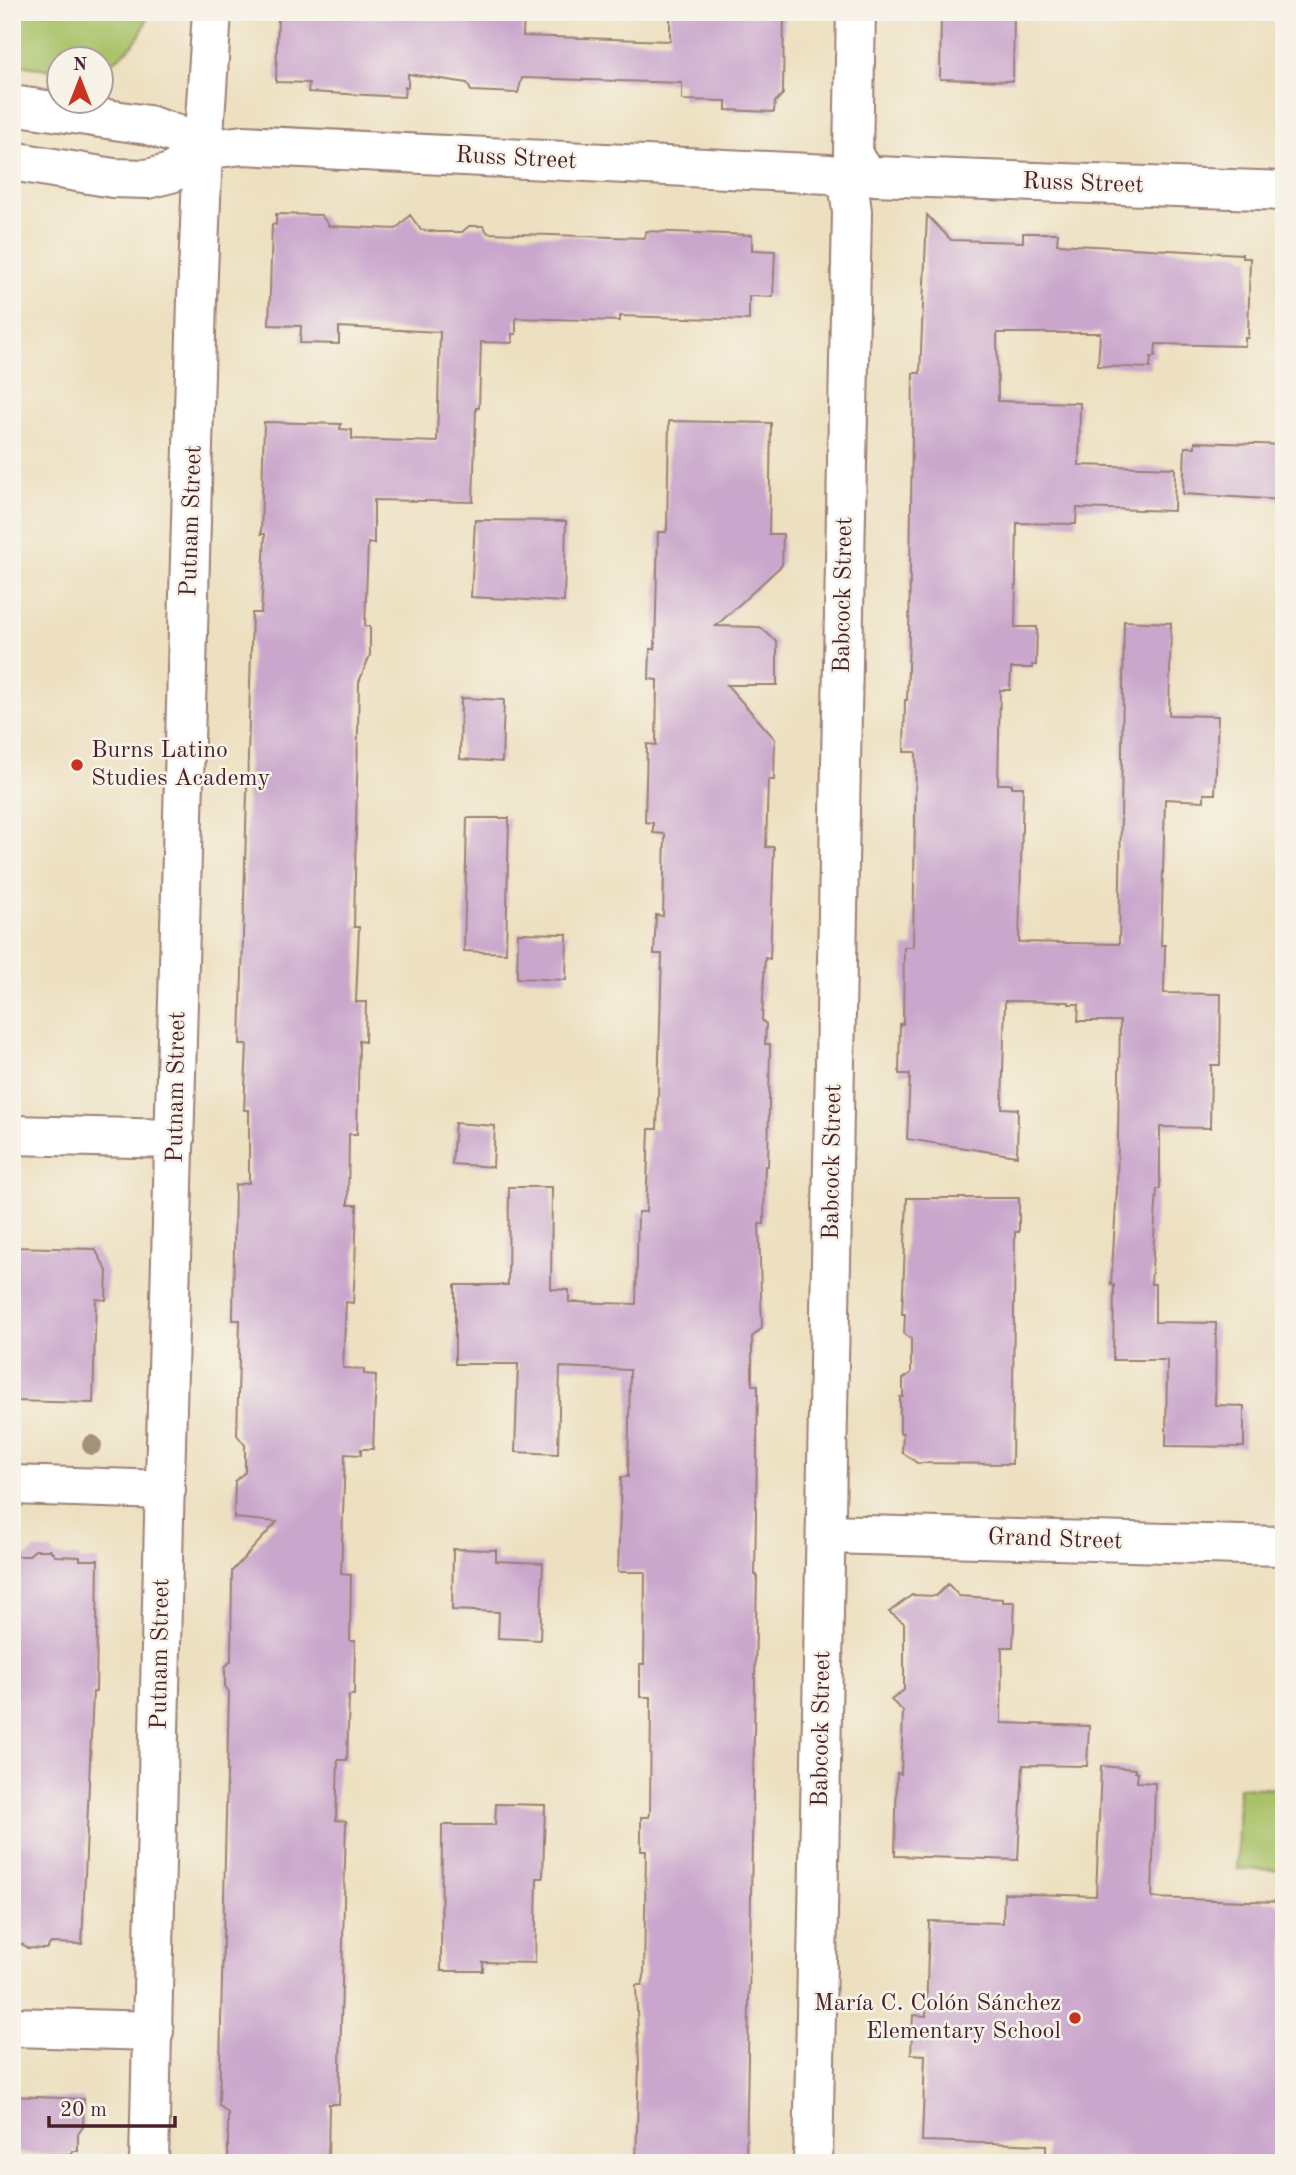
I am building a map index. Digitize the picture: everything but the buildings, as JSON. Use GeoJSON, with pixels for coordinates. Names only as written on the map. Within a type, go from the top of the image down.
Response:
{"type":"FeatureCollection","features":[{"type":"Feature","properties":{"kind":"street","name":"Putnam Street"},"geometry":{"type":"LineString","coordinates":[[149,2163],[203,150],[212,12]]}},
{"type":"Feature","properties":{"kind":"street"},"geometry":{"type":"LineString","coordinates":[[841,164],[856,12]]}},
{"type":"Feature","properties":{"kind":"street"},"geometry":{"type":"LineString","coordinates":[[12,104],[148,125],[176,134],[203,150]]}},
{"type":"Feature","properties":{"kind":"street","name":"Russ Street"},"geometry":{"type":"LineString","coordinates":[[12,161],[113,178],[147,179],[171,173],[203,150],[243,145],[856,163],[864,172],[874,176],[1284,191]]}},
{"type":"Feature","properties":{"kind":"street","name":"Babcock Street"},"geometry":{"type":"LineString","coordinates":[[813,2163],[852,212],[849,187],[836,176],[841,164]]}},
{"type":"Feature","properties":{"kind":"street"},"geometry":{"type":"LineString","coordinates":[[12,1135],[176,1139]]}},
{"type":"Feature","properties":{"kind":"street"},"geometry":{"type":"LineString","coordinates":[[12,1485],[166,1490]]}},
{"type":"Feature","properties":{"kind":"street","name":"Grand Street"},"geometry":{"type":"LineString","coordinates":[[826,1534],[1284,1546]]}},
{"type":"Feature","properties":{"kind":"street"},"geometry":{"type":"LineString","coordinates":[[12,2028],[153,2031]]}},
{"type":"Feature","properties":{"kind":"green space"},"geometry":{"type":"Polygon","coordinates":[[[12,12],[149,12],[137,39],[116,59],[116,46],[46,46],[46,69],[12,64],[12,12]]]}},
{"type":"Feature","properties":{"kind":"green space"},"geometry":{"type":"Polygon","coordinates":[[[1239,1787],[1284,1789],[1284,1870],[1237,1869],[1239,1787]]]}},
{"type":"Feature","properties":{"kind":"place","name":"Burns Latino Studies Academy"},"geometry":{"type":"Point","coordinates":[77,765]}},
{"type":"Feature","properties":{"kind":"place","name":"María C. Colón Sánchez Elementary School"},"geometry":{"type":"Point","coordinates":[1075,2018]}}]}
